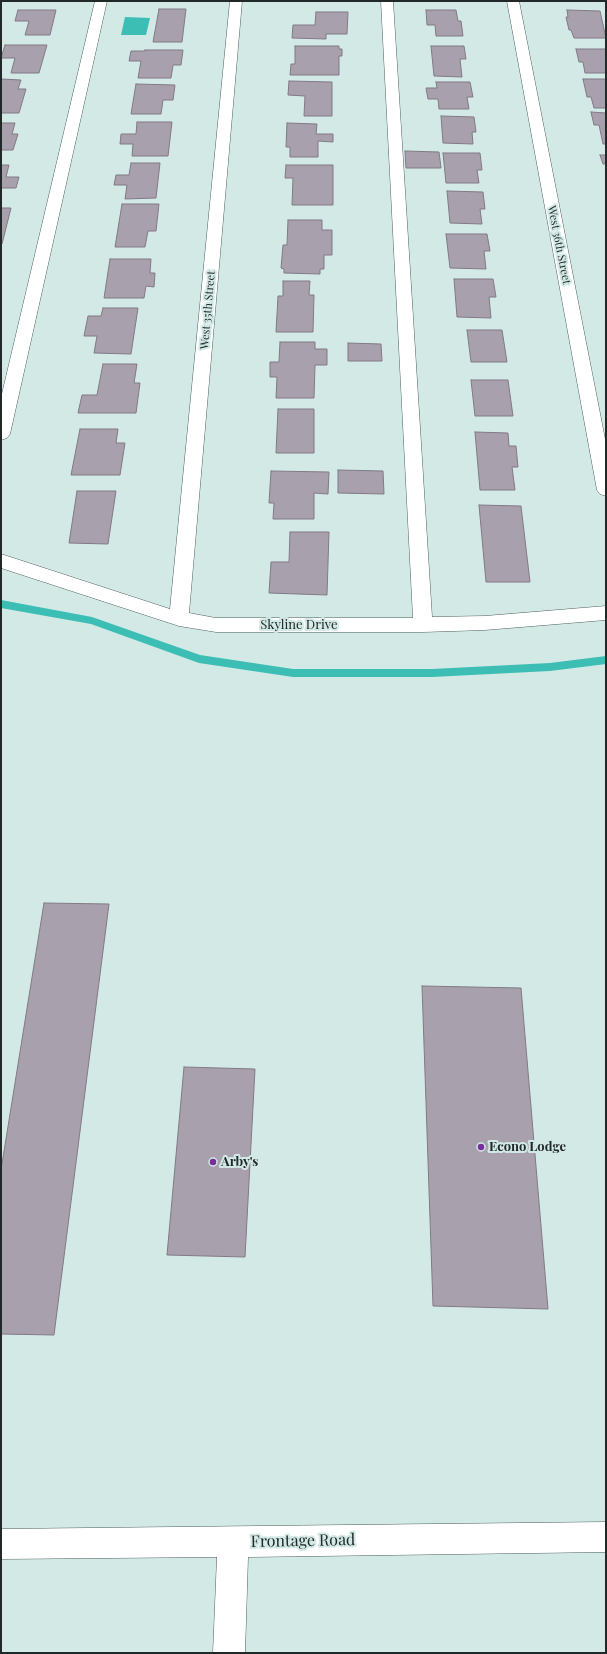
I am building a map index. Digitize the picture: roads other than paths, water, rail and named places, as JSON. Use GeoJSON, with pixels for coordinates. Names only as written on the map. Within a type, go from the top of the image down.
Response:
{"type":"FeatureCollection","features":[{"type":"Feature","properties":{"kind":"street"},"geometry":{"type":"LineString","coordinates":[[1,434],[101,1]]}},
{"type":"Feature","properties":{"kind":"street","name":"West 35th Street"},"geometry":{"type":"LineString","coordinates":[[179,619],[236,1]]}},
{"type":"Feature","properties":{"kind":"street"},"geometry":{"type":"LineString","coordinates":[[387,1],[423,625]]}},
{"type":"Feature","properties":{"kind":"street","name":"West 36th Street"},"geometry":{"type":"LineString","coordinates":[[513,1],[606,490]]}},
{"type":"Feature","properties":{"kind":"street","name":"Skyline Drive"},"geometry":{"type":"LineString","coordinates":[[1,561],[179,619],[216,625],[423,625],[485,623],[606,613]]}},
{"type":"Feature","properties":{"kind":"street","name":"Frontage Road"},"geometry":{"type":"LineString","coordinates":[[1,1544],[606,1537]]}},
{"type":"Feature","properties":{"kind":"street"},"geometry":{"type":"LineString","coordinates":[[229,1653],[233,1542]]}},
{"type":"Feature","properties":{"kind":"water"},"geometry":{"type":"Polygon","coordinates":[[[125,17],[150,18],[146,35],[121,35],[125,17]]]}},
{"type":"Feature","properties":{"kind":"waterway"},"geometry":{"type":"LineString","coordinates":[[1,604],[92,621],[199,659],[293,673],[432,673],[550,667],[606,660]]}},
{"type":"Feature","properties":{"kind":"place","name":"Econo Lodge"},"geometry":{"type":"Point","coordinates":[481,1147]}},
{"type":"Feature","properties":{"kind":"place","name":"Arby's"},"geometry":{"type":"Point","coordinates":[213,1162]}}]}
